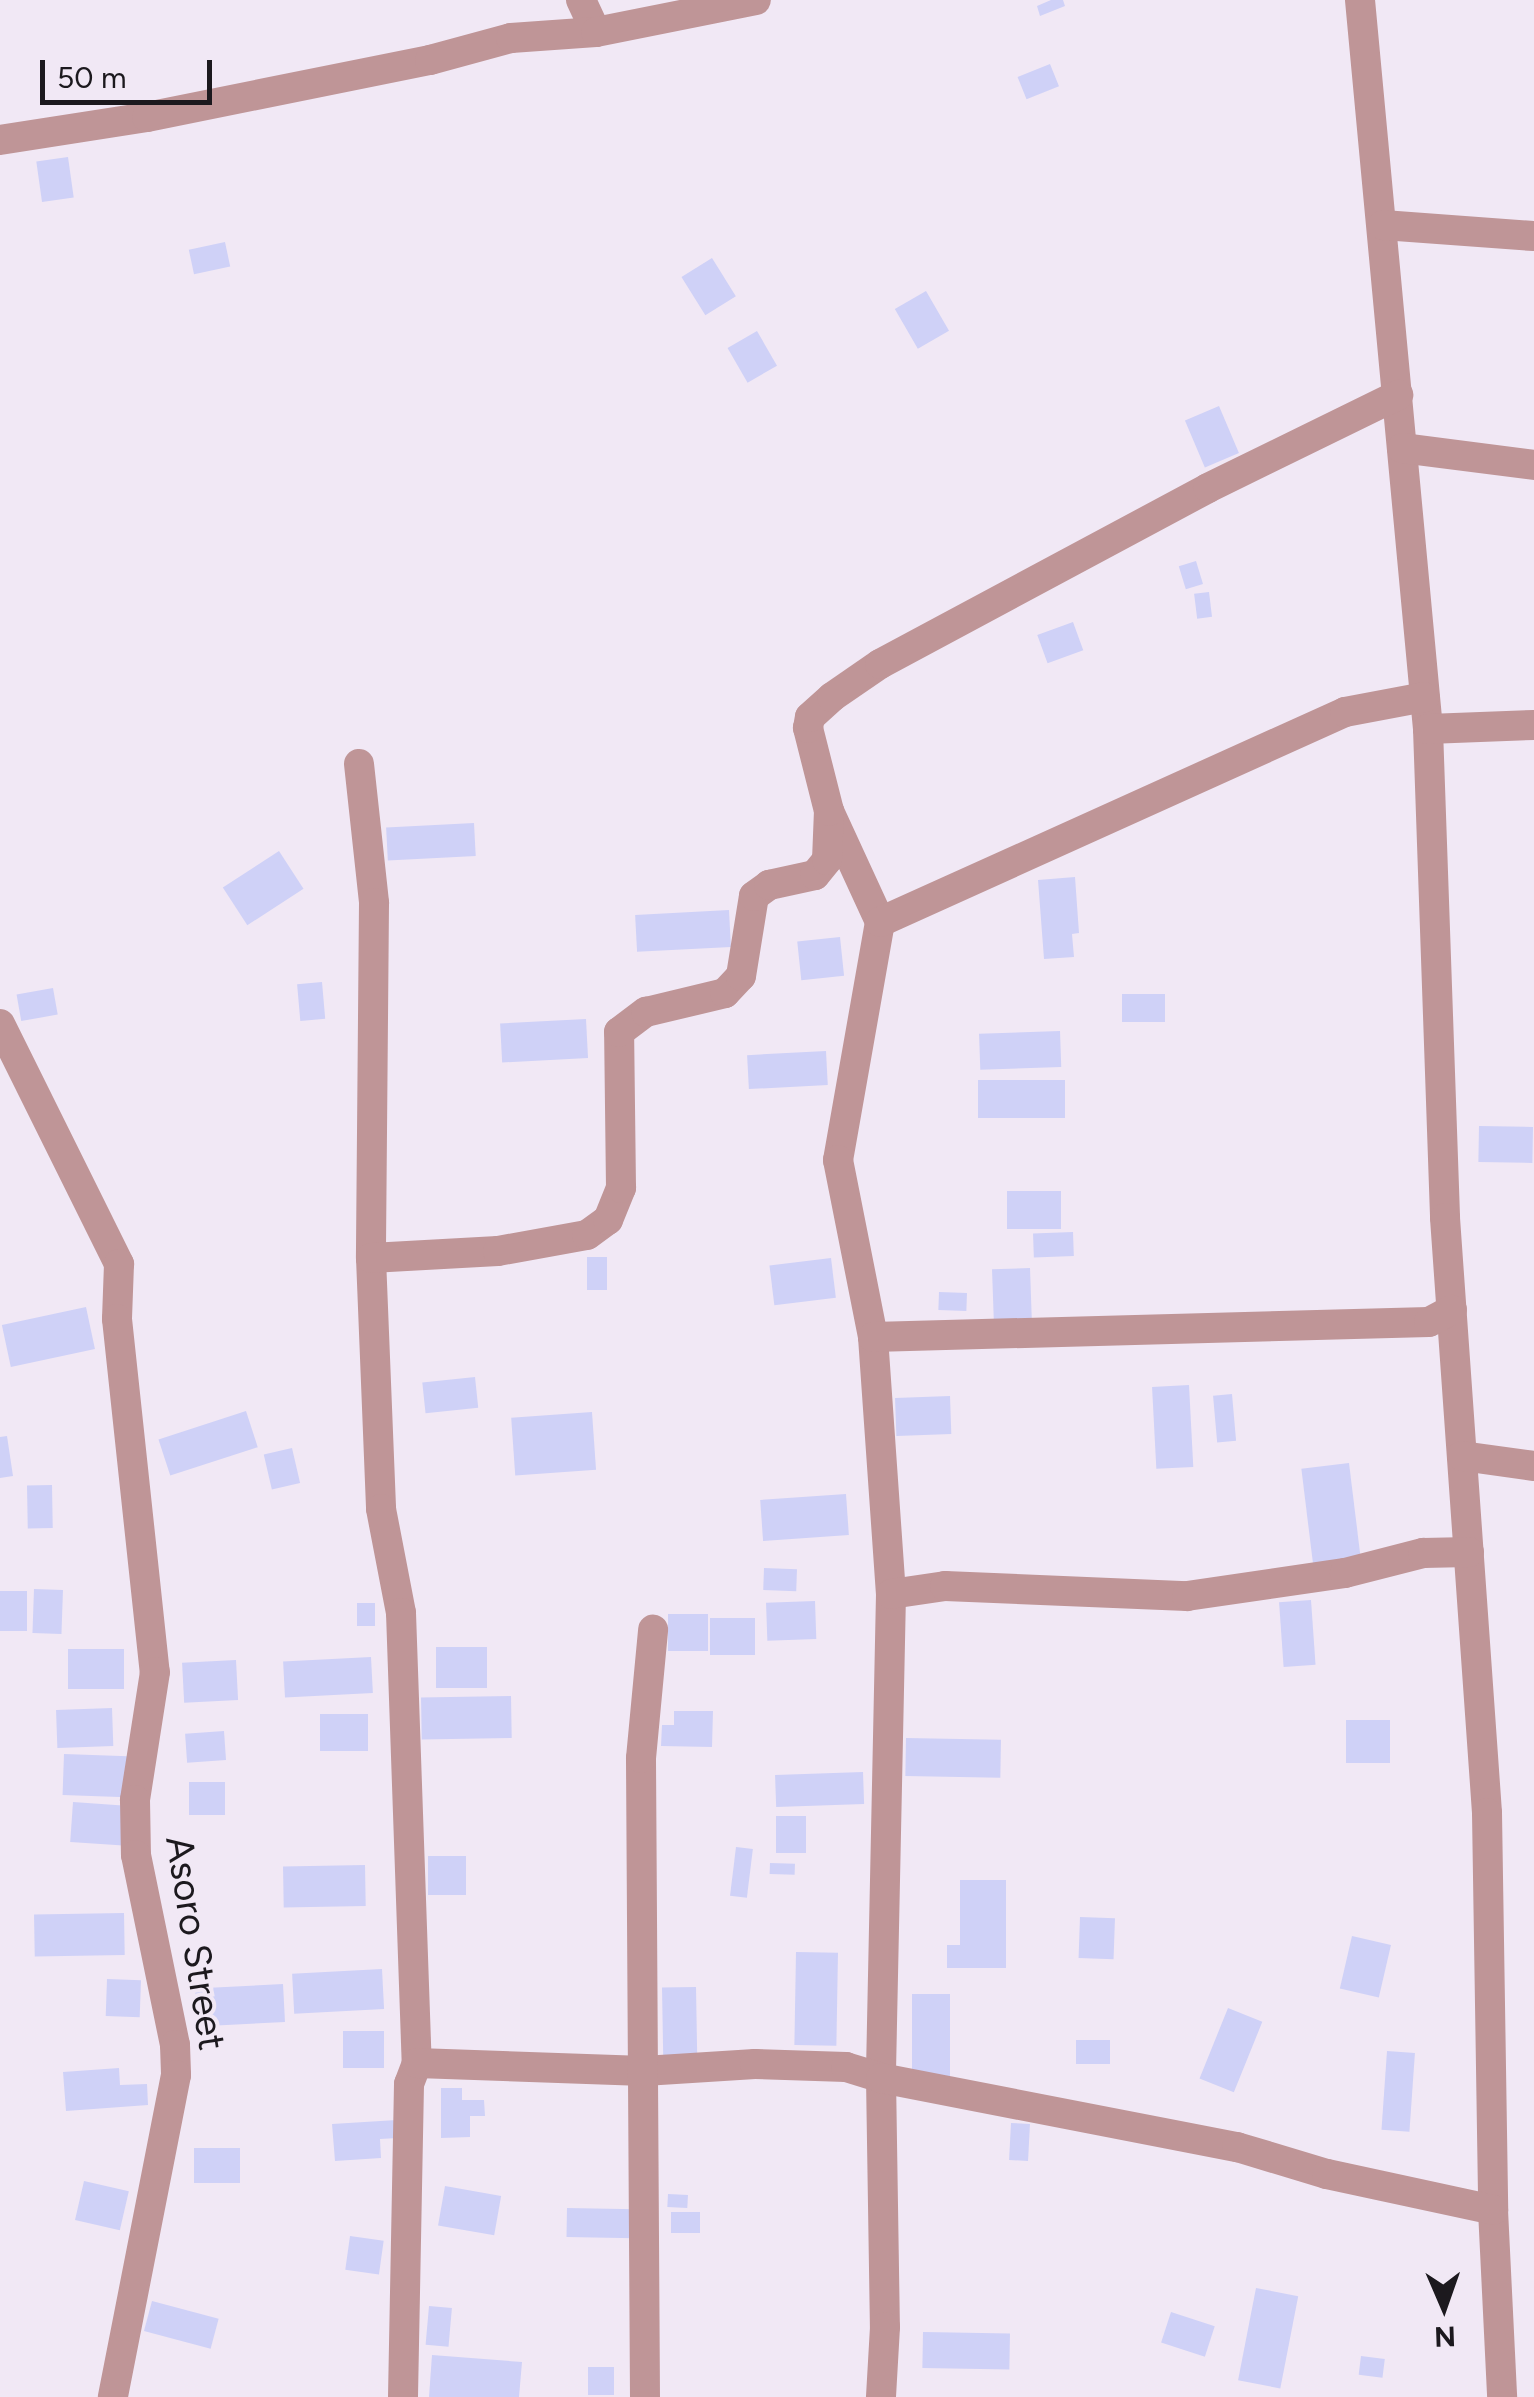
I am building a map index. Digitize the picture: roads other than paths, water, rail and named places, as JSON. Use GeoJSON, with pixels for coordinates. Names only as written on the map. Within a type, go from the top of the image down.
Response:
{"type":"FeatureCollection","features":[{"type":"Feature","properties":{"kind":"street"},"geometry":{"type":"LineString","coordinates":[[581,0],[596,32]]}},
{"type":"Feature","properties":{"kind":"street"},"geometry":{"type":"LineString","coordinates":[[0,140],[147,117],[430,60],[511,38],[596,32],[756,0]]}},
{"type":"Feature","properties":{"kind":"street"},"geometry":{"type":"LineString","coordinates":[[1360,0],[1428,728],[1452,1310],[1487,1813],[1493,2210],[1502,2397]]}},
{"type":"Feature","properties":{"kind":"street"},"geometry":{"type":"LineString","coordinates":[[1383,225],[1534,236]]}},
{"type":"Feature","properties":{"kind":"street"},"geometry":{"type":"LineString","coordinates":[[881,2397],[886,2327],[881,2078],[891,1594],[873,1337],[838,1160],[880,922],[828,810],[808,728],[810,718],[832,697],[880,664],[1208,488],[1398,395]]}},
{"type":"Feature","properties":{"kind":"street"},"geometry":{"type":"LineString","coordinates":[[1402,448],[1534,465]]}},
{"type":"Feature","properties":{"kind":"street"},"geometry":{"type":"LineString","coordinates":[[880,922],[1346,712],[1424,697]]}},
{"type":"Feature","properties":{"kind":"street"},"geometry":{"type":"LineString","coordinates":[[1428,728],[1534,725]]}},
{"type":"Feature","properties":{"kind":"street"},"geometry":{"type":"LineString","coordinates":[[359,764],[374,902],[371,1258],[381,1509],[401,1613],[417,2063],[409,2084],[403,2397]]}},
{"type":"Feature","properties":{"kind":"street"},"geometry":{"type":"LineString","coordinates":[[371,1258],[498,1251],[587,1235],[608,1220],[621,1188],[619,1032],[646,1012],[726,993],[740,976],[754,896],[768,885],[816,875],[827,860],[828,810]]}},
{"type":"Feature","properties":{"kind":"street","name":"Asoro Street"},"geometry":{"type":"LineString","coordinates":[[0,1024],[119,1264],[117,1320],[156,1672],[135,1800],[136,1855],[175,2045],[176,2074],[113,2397]]}},
{"type":"Feature","properties":{"kind":"street"},"geometry":{"type":"LineString","coordinates":[[873,1337],[1430,1322],[1452,1310]]}},
{"type":"Feature","properties":{"kind":"street"},"geometry":{"type":"LineString","coordinates":[[1462,1456],[1534,1466]]}},
{"type":"Feature","properties":{"kind":"street"},"geometry":{"type":"LineString","coordinates":[[891,1594],[944,1586],[1188,1596],[1345,1573],[1423,1553],[1469,1552]]}},
{"type":"Feature","properties":{"kind":"street"},"geometry":{"type":"LineString","coordinates":[[645,2397],[641,1758],[653,1630]]}},
{"type":"Feature","properties":{"kind":"street"},"geometry":{"type":"LineString","coordinates":[[417,2063],[644,2071],[773,2064],[846,2066],[881,2078],[1237,2148],[1327,2174],[1493,2210]]}}]}
